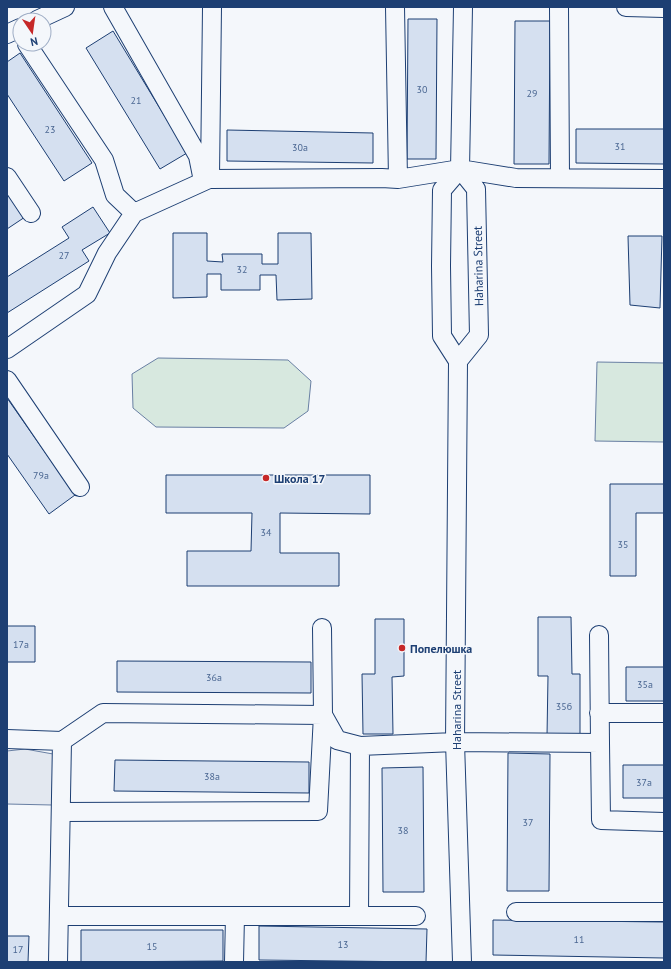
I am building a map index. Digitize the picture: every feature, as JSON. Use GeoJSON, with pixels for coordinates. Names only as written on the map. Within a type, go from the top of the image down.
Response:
{"type":"FeatureCollection","features":[{"type":"Feature","properties":{"kind":"street"},"geometry":{"type":"LineString","coordinates":[[52,13],[65,7]]}},
{"type":"Feature","properties":{"kind":"street"},"geometry":{"type":"LineString","coordinates":[[113,7],[198,156],[206,180]]}},
{"type":"Feature","properties":{"kind":"street"},"geometry":{"type":"LineString","coordinates":[[206,180],[212,7]]}},
{"type":"Feature","properties":{"kind":"street"},"geometry":{"type":"LineString","coordinates":[[395,7],[398,179]]}},
{"type":"Feature","properties":{"kind":"street"},"geometry":{"type":"LineString","coordinates":[[458,361],[442,336],[442,190],[460,169],[463,7]]}},
{"type":"Feature","properties":{"kind":"street"},"geometry":{"type":"LineString","coordinates":[[559,7],[560,178]]}},
{"type":"Feature","properties":{"kind":"street"},"geometry":{"type":"LineString","coordinates":[[626,7],[664,8]]}},
{"type":"Feature","properties":{"kind":"street"},"geometry":{"type":"LineString","coordinates":[[32,52],[104,160],[115,195],[134,213]]}},
{"type":"Feature","properties":{"kind":"street"},"geometry":{"type":"LineString","coordinates":[[7,349],[86,294],[107,253],[134,213],[206,180],[398,179],[460,169],[516,178],[664,179]]}},
{"type":"Feature","properties":{"kind":"street","name":"Haharina Street"},"geometry":{"type":"LineString","coordinates":[[460,169],[476,189],[479,335],[458,361],[455,742],[462,962]]}},
{"type":"Feature","properties":{"kind":"street"},"geometry":{"type":"LineString","coordinates":[[7,177],[31,213]]}},
{"type":"Feature","properties":{"kind":"street"},"geometry":{"type":"LineString","coordinates":[[7,380],[80,487]]}},
{"type":"Feature","properties":{"kind":"street"},"geometry":{"type":"LineString","coordinates":[[61,812],[318,811],[323,715],[322,628]]}},
{"type":"Feature","properties":{"kind":"street"},"geometry":{"type":"LineString","coordinates":[[599,635],[601,820],[664,822]]}},
{"type":"Feature","properties":{"kind":"street"},"geometry":{"type":"LineString","coordinates":[[599,712],[664,713]]}},
{"type":"Feature","properties":{"kind":"street"},"geometry":{"type":"LineString","coordinates":[[7,740],[62,741],[103,713],[323,715]]}},
{"type":"Feature","properties":{"kind":"street"},"geometry":{"type":"LineString","coordinates":[[323,715],[337,740],[360,746],[455,742],[600,743]]}},
{"type":"Feature","properties":{"kind":"street"},"geometry":{"type":"LineString","coordinates":[[58,962],[62,741]]}},
{"type":"Feature","properties":{"kind":"street"},"geometry":{"type":"LineString","coordinates":[[358,916],[360,746]]}},
{"type":"Feature","properties":{"kind":"street"},"geometry":{"type":"LineString","coordinates":[[516,912],[664,912]]}},
{"type":"Feature","properties":{"kind":"street"},"geometry":{"type":"LineString","coordinates":[[59,916],[416,916]]}},
{"type":"Feature","properties":{"kind":"street"},"geometry":{"type":"LineString","coordinates":[[234,962],[235,916]]}},
{"type":"Feature","properties":{"kind":"shaded area"},"geometry":{"type":"Polygon","coordinates":[[[158,358],[288,360],[311,381],[308,411],[284,428],[156,427],[133,408],[132,374],[158,358]]]}},
{"type":"Feature","properties":{"kind":"shaded area"},"geometry":{"type":"Polygon","coordinates":[[[597,362],[664,363],[664,442],[595,441],[597,362]]]}},
{"type":"Feature","properties":{"kind":"shaded area"},"geometry":{"type":"Polygon","coordinates":[[[25,749],[53,754],[52,805],[7,804],[7,751],[25,749]]]}},
{"type":"Feature","properties":{"kind":"building"},"geometry":{"type":"Polygon","coordinates":[[[408,19],[437,19],[436,159],[407,159],[408,19]]]}},
{"type":"Feature","properties":{"kind":"building"},"geometry":{"type":"Polygon","coordinates":[[[515,21],[550,21],[549,164],[514,164],[515,21]]]}},
{"type":"Feature","properties":{"kind":"building"},"geometry":{"type":"Polygon","coordinates":[[[113,31],[187,153],[160,169],[86,48],[113,31]]]}},
{"type":"Feature","properties":{"kind":"building"},"geometry":{"type":"Polygon","coordinates":[[[20,53],[92,163],[64,181],[7,94],[7,62],[20,53]]]}},
{"type":"Feature","properties":{"kind":"building"},"geometry":{"type":"Polygon","coordinates":[[[576,129],[664,129],[664,164],[576,163],[576,129]]]}},
{"type":"Feature","properties":{"kind":"building"},"geometry":{"type":"Polygon","coordinates":[[[227,130],[373,133],[373,163],[227,161],[227,130]]]}},
{"type":"Feature","properties":{"kind":"building"},"geometry":{"type":"Polygon","coordinates":[[[7,192],[25,217],[7,229],[7,192]]]}},
{"type":"Feature","properties":{"kind":"building"},"geometry":{"type":"Polygon","coordinates":[[[93,207],[110,233],[82,250],[89,261],[7,313],[7,277],[69,238],[62,227],[93,207]]]}},
{"type":"Feature","properties":{"kind":"building"},"geometry":{"type":"Polygon","coordinates":[[[173,233],[207,233],[207,261],[223,262],[222,254],[262,254],[262,264],[278,264],[278,233],[311,233],[312,299],[277,300],[276,275],[260,275],[260,290],[221,290],[221,274],[207,274],[207,297],[173,298],[173,233]]]}},
{"type":"Feature","properties":{"kind":"building"},"geometry":{"type":"Polygon","coordinates":[[[628,236],[662,236],[660,308],[630,305],[628,236]]]}},
{"type":"Feature","properties":{"kind":"building"},"geometry":{"type":"Polygon","coordinates":[[[7,398],[75,495],[49,514],[7,454],[7,398]]]}},
{"type":"Feature","properties":{"kind":"building"},"geometry":{"type":"Polygon","coordinates":[[[166,475],[370,475],[370,514],[280,513],[280,553],[339,553],[339,586],[187,586],[187,551],[251,551],[252,513],[166,513],[166,475]]]}},
{"type":"Feature","properties":{"kind":"building"},"geometry":{"type":"Polygon","coordinates":[[[610,484],[664,484],[664,513],[636,513],[636,576],[610,576],[610,484]]]}},
{"type":"Feature","properties":{"kind":"building"},"geometry":{"type":"Polygon","coordinates":[[[538,617],[571,617],[572,674],[580,674],[580,737],[547,736],[548,676],[538,676],[538,617]]]}},
{"type":"Feature","properties":{"kind":"building"},"geometry":{"type":"Polygon","coordinates":[[[375,619],[404,619],[404,676],[392,677],[393,734],[363,734],[362,674],[375,674],[375,619]]]}},
{"type":"Feature","properties":{"kind":"building"},"geometry":{"type":"Polygon","coordinates":[[[7,626],[35,626],[35,662],[7,662],[7,626]]]}},
{"type":"Feature","properties":{"kind":"building"},"geometry":{"type":"Polygon","coordinates":[[[117,661],[311,662],[311,693],[117,692],[117,661]]]}},
{"type":"Feature","properties":{"kind":"building"},"geometry":{"type":"Polygon","coordinates":[[[626,667],[664,667],[664,701],[626,701],[626,667]]]}},
{"type":"Feature","properties":{"kind":"building"},"geometry":{"type":"Polygon","coordinates":[[[508,753],[550,754],[549,891],[507,891],[508,753]]]}},
{"type":"Feature","properties":{"kind":"building"},"geometry":{"type":"Polygon","coordinates":[[[115,760],[309,762],[309,793],[114,791],[115,760]]]}},
{"type":"Feature","properties":{"kind":"building"},"geometry":{"type":"Polygon","coordinates":[[[623,765],[664,765],[664,798],[623,798],[623,765]]]}},
{"type":"Feature","properties":{"kind":"building"},"geometry":{"type":"Polygon","coordinates":[[[423,767],[424,892],[383,892],[382,768],[423,767]]]}},
{"type":"Feature","properties":{"kind":"building"},"geometry":{"type":"Polygon","coordinates":[[[493,920],[664,922],[664,958],[493,955],[493,920]]]}},
{"type":"Feature","properties":{"kind":"building"},"geometry":{"type":"Polygon","coordinates":[[[259,926],[427,929],[426,962],[259,960],[259,926]]]}},
{"type":"Feature","properties":{"kind":"building"},"geometry":{"type":"Polygon","coordinates":[[[81,930],[223,930],[223,961],[81,962],[81,930]]]}},
{"type":"Feature","properties":{"kind":"building"},"geometry":{"type":"Polygon","coordinates":[[[7,936],[29,936],[28,962],[7,962],[7,936]]]}},
{"type":"Feature","properties":{"kind":"place","name":"Школа 17"},"geometry":{"type":"Point","coordinates":[266,478]}},
{"type":"Feature","properties":{"kind":"place","name":"Попелюшка"},"geometry":{"type":"Point","coordinates":[402,648]}}]}
